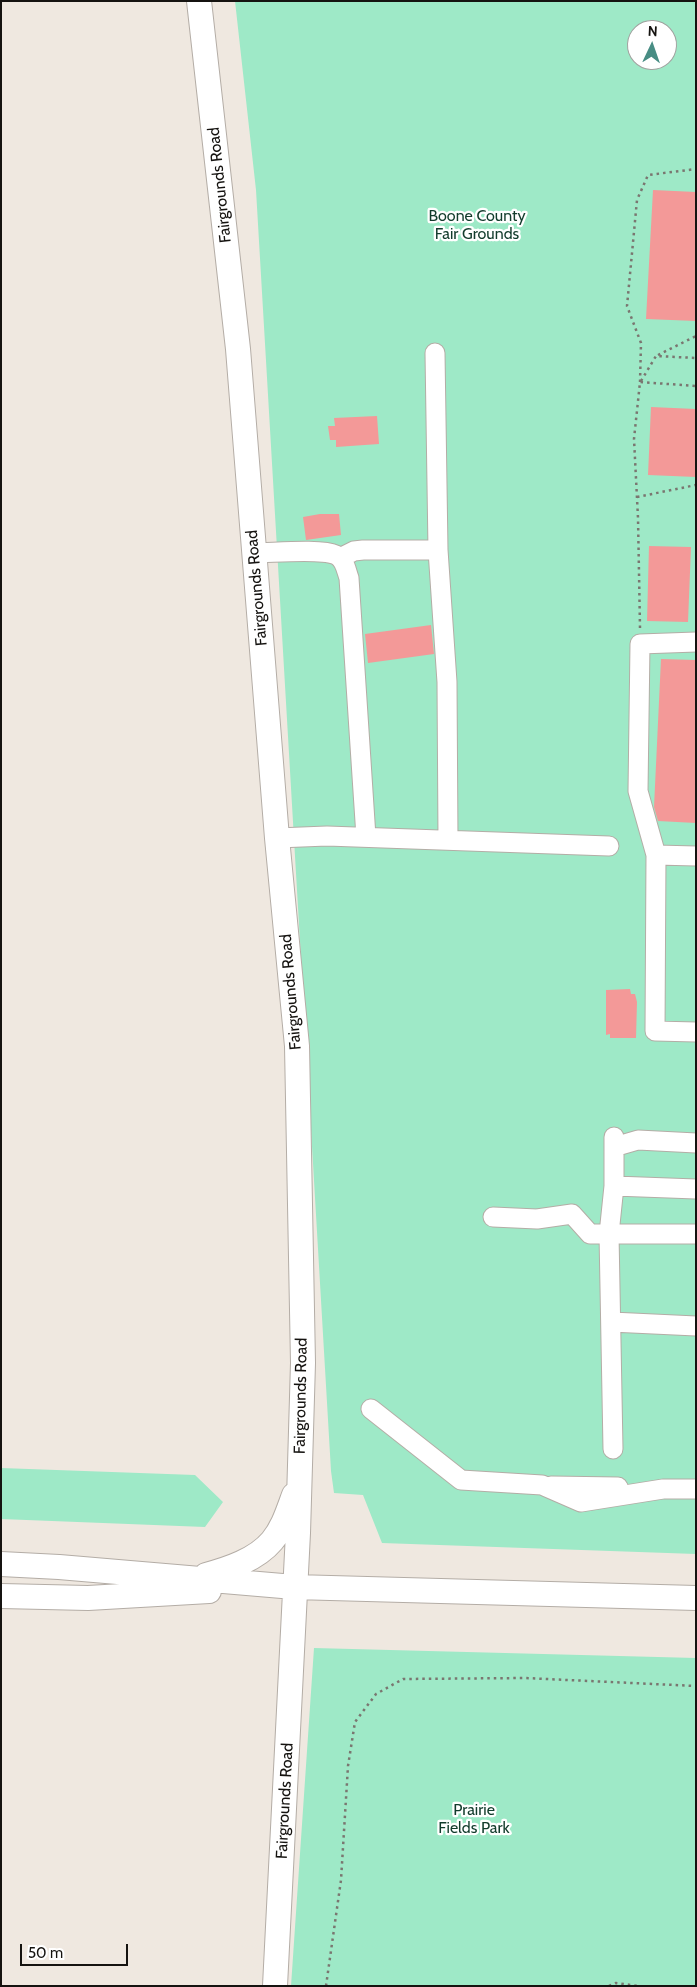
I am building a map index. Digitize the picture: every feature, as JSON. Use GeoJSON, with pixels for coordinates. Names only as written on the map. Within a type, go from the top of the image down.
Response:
{"type":"FeatureCollection","features":[{"type":"Feature","properties":{"kind":"main road","name":"Fairgrounds Road"},"geometry":{"type":"LineString","coordinates":[[199,1],[238,349],[277,838],[297,1046],[303,1363],[300,1482],[275,1986]]}},
{"type":"Feature","properties":{"kind":"main road"},"geometry":{"type":"LineString","coordinates":[[193,1578],[225,1570],[250,1558],[271,1542],[282,1525],[300,1482]]}},
{"type":"Feature","properties":{"kind":"main road"},"geometry":{"type":"LineString","coordinates":[[1,1564],[59,1567],[294,1587],[696,1598]]}},
{"type":"Feature","properties":{"kind":"main road"},"geometry":{"type":"LineString","coordinates":[[1,1596],[88,1598],[294,1587]]}},
{"type":"Feature","properties":{"kind":"lane"},"geometry":{"type":"LineString","coordinates":[[435,353],[438,550],[447,682],[448,840]]}},
{"type":"Feature","properties":{"kind":"lane"},"geometry":{"type":"LineString","coordinates":[[340,558],[354,551],[363,550],[438,550]]}},
{"type":"Feature","properties":{"kind":"lane"},"geometry":{"type":"LineString","coordinates":[[254,554],[323,552],[336,555],[343,561],[349,578],[366,837]]}},
{"type":"Feature","properties":{"kind":"lane"},"geometry":{"type":"LineString","coordinates":[[696,642],[640,644],[638,791],[656,855],[655,1031],[696,1032]]}},
{"type":"Feature","properties":{"kind":"lane"},"geometry":{"type":"LineString","coordinates":[[277,838],[327,836],[610,846]]}},
{"type":"Feature","properties":{"kind":"lane"},"geometry":{"type":"LineString","coordinates":[[656,855],[696,856]]}},
{"type":"Feature","properties":{"kind":"lane"},"geometry":{"type":"LineString","coordinates":[[613,1449],[609,1234],[614,1186],[614,1142],[638,1140],[696,1143]]}},
{"type":"Feature","properties":{"kind":"lane"},"geometry":{"type":"LineString","coordinates":[[614,1186],[696,1189]]}},
{"type":"Feature","properties":{"kind":"lane"},"geometry":{"type":"LineString","coordinates":[[493,1218],[537,1219],[572,1214],[590,1234],[696,1234]]}},
{"type":"Feature","properties":{"kind":"lane"},"geometry":{"type":"LineString","coordinates":[[611,1322],[696,1326]]}},
{"type":"Feature","properties":{"kind":"lane"},"geometry":{"type":"LineString","coordinates":[[371,1409],[461,1480],[542,1485],[696,1489]]}},
{"type":"Feature","properties":{"kind":"path"},"geometry":{"type":"LineString","coordinates":[[640,644],[634,439],[640,382],[641,343],[628,306],[637,200],[648,175],[696,168]]}},
{"type":"Feature","properties":{"kind":"path"},"geometry":{"type":"LineString","coordinates":[[640,382],[656,356],[696,336]]}},
{"type":"Feature","properties":{"kind":"path"},"geometry":{"type":"LineString","coordinates":[[656,356],[696,358]]}},
{"type":"Feature","properties":{"kind":"path"},"geometry":{"type":"LineString","coordinates":[[640,382],[696,386]]}},
{"type":"Feature","properties":{"kind":"path"},"geometry":{"type":"LineString","coordinates":[[637,497],[696,485]]}},
{"type":"Feature","properties":{"kind":"path"},"geometry":{"type":"LineString","coordinates":[[326,1986],[340,1880],[348,1766],[355,1722],[376,1694],[402,1679],[525,1678],[696,1686]]}},
{"type":"Feature","properties":{"kind":"path"},"geometry":{"type":"LineString","coordinates":[[609,1986],[616,1983],[638,1986]]}},
{"type":"Feature","properties":{"kind":"green space","name":"Boone County Fair Grounds"},"geometry":{"type":"Polygon","coordinates":[[[235,1],[696,1],[696,1554],[382,1543],[363,1495],[334,1493],[331,1471],[256,190],[235,1]]]}},
{"type":"Feature","properties":{"kind":"green space"},"geometry":{"type":"Polygon","coordinates":[[[1,1468],[195,1475],[223,1502],[205,1527],[1,1519],[1,1468]]]}},
{"type":"Feature","properties":{"kind":"green space","name":"Prairie Fields Park"},"geometry":{"type":"Polygon","coordinates":[[[314,1648],[696,1658],[696,1986],[291,1986],[314,1648]]]}},
{"type":"Feature","properties":{"kind":"building"},"geometry":{"type":"Polygon","coordinates":[[[653,190],[696,192],[696,321],[646,319],[653,190]]]}},
{"type":"Feature","properties":{"kind":"building"},"geometry":{"type":"Polygon","coordinates":[[[651,407],[696,409],[696,477],[648,475],[651,407]]]}},
{"type":"Feature","properties":{"kind":"building"},"geometry":{"type":"Polygon","coordinates":[[[377,416],[379,444],[336,447],[336,440],[330,440],[328,426],[335,426],[334,418],[377,416]]]}},
{"type":"Feature","properties":{"kind":"building"},"geometry":{"type":"Polygon","coordinates":[[[320,514],[339,514],[341,535],[306,540],[303,517],[320,514]]]}},
{"type":"Feature","properties":{"kind":"building"},"geometry":{"type":"Polygon","coordinates":[[[649,546],[691,547],[688,622],[647,621],[649,546]]]}},
{"type":"Feature","properties":{"kind":"building"},"geometry":{"type":"Polygon","coordinates":[[[431,625],[434,654],[368,663],[365,634],[431,625]]]}},
{"type":"Feature","properties":{"kind":"building"},"geometry":{"type":"Polygon","coordinates":[[[661,659],[696,660],[696,823],[658,821],[654,807],[661,659]]]}},
{"type":"Feature","properties":{"kind":"building"},"geometry":{"type":"Polygon","coordinates":[[[630,989],[631,994],[635,994],[637,1002],[636,1038],[610,1038],[610,1034],[606,1035],[606,990],[630,989]]]}}]}
